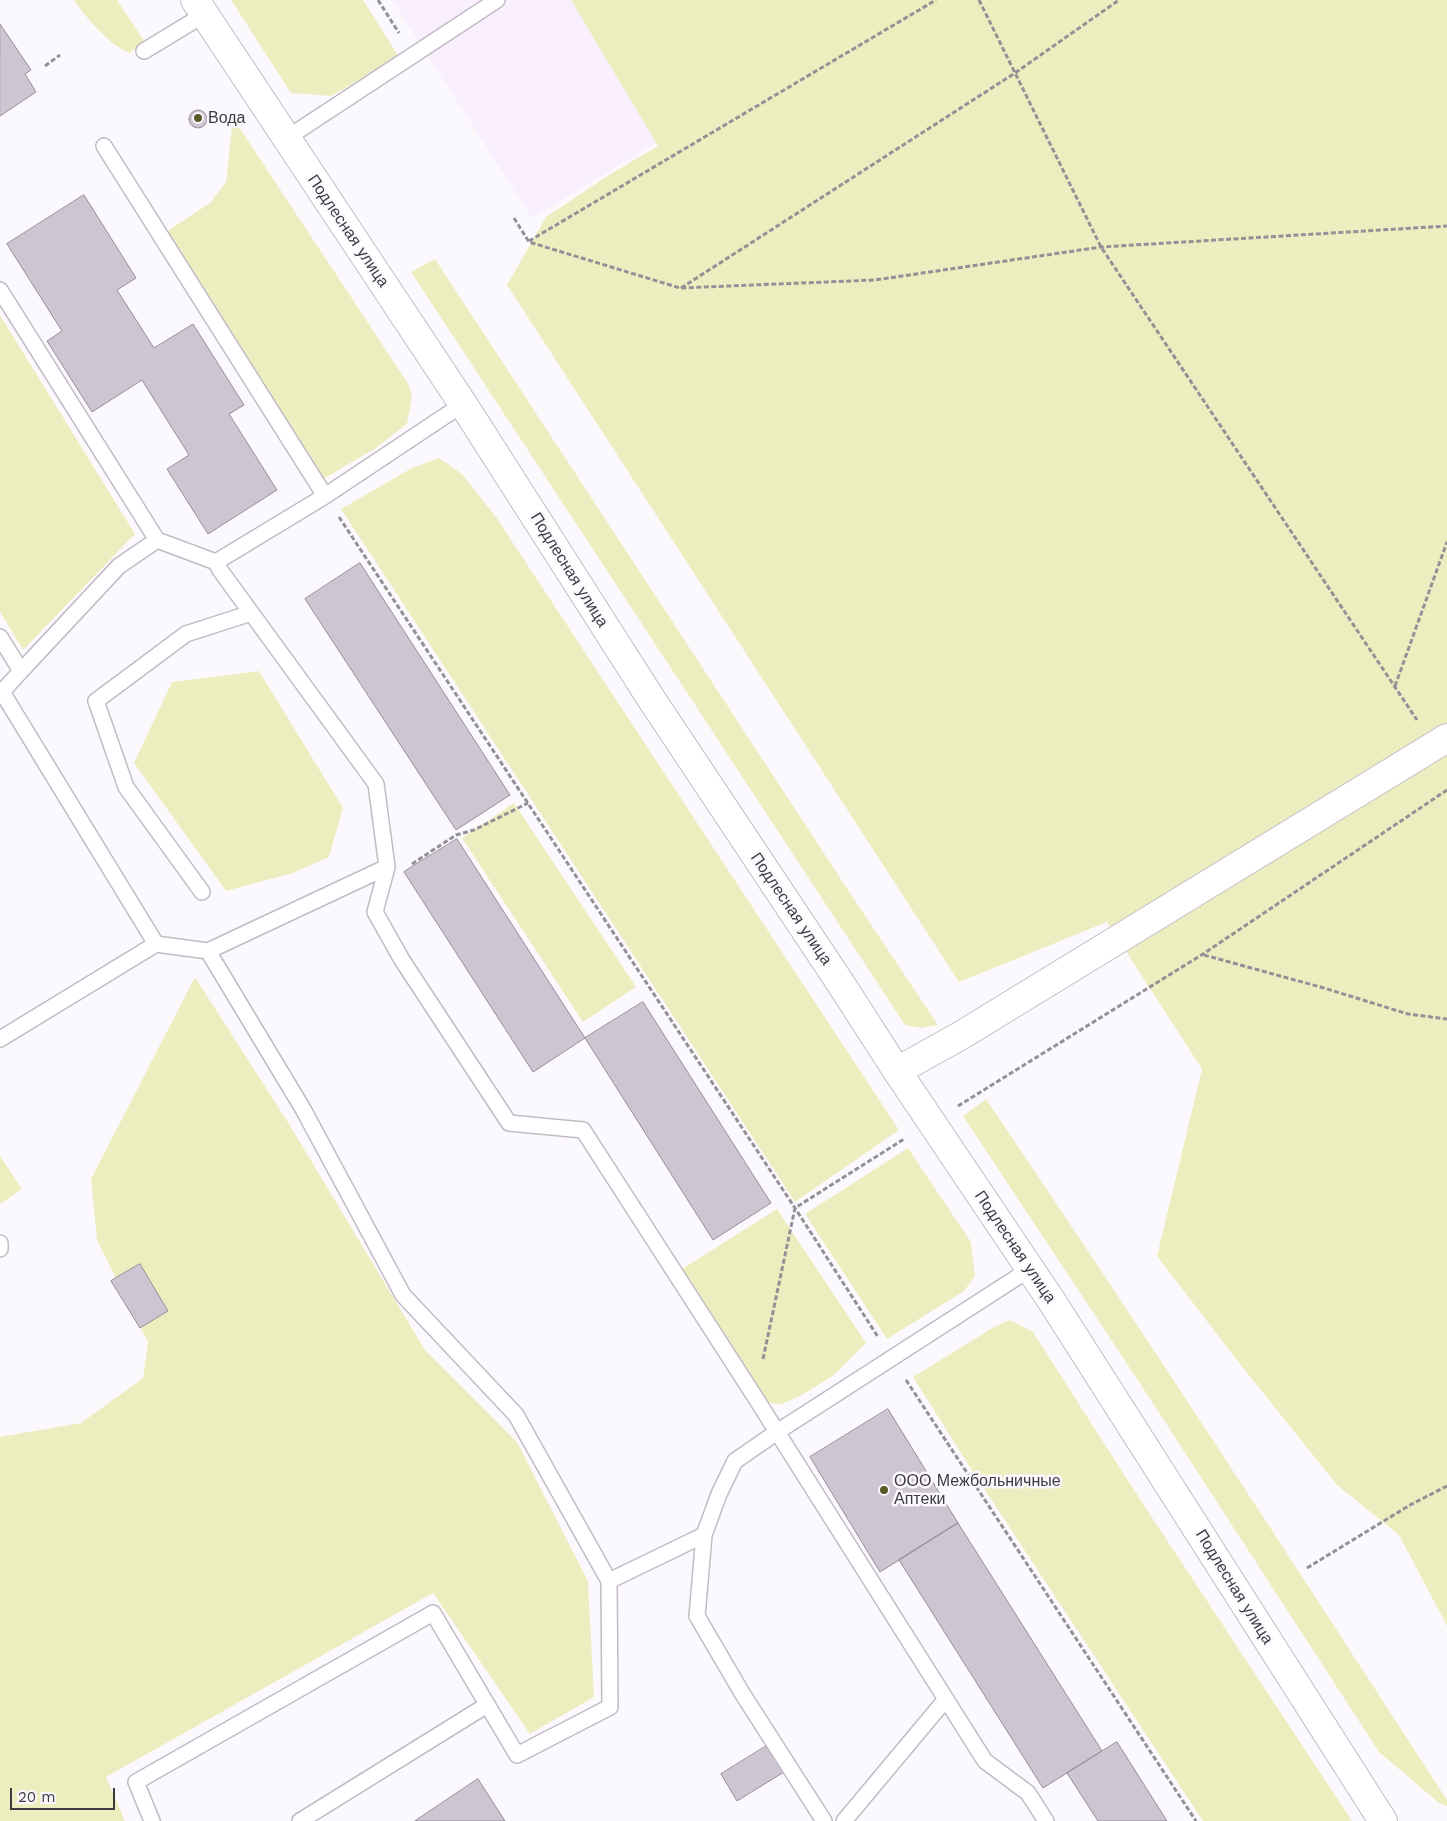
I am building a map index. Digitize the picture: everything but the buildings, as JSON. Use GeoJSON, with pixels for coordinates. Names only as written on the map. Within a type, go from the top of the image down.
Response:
{"type":"FeatureCollection","features":[{"type":"Feature","properties":{"kind":"main road","name":"Подлесная улица"},"geometry":{"type":"LineString","coordinates":[[200,7],[464,404],[652,700],[1030,1269],[1382,1821]]}},
{"type":"Feature","properties":{"kind":"main road"},"geometry":{"type":"LineString","coordinates":[[897,1071],[969,1031],[1440,741]]}},
{"type":"Feature","properties":{"kind":"lane"},"geometry":{"type":"LineString","coordinates":[[286,138],[497,0]]}},
{"type":"Feature","properties":{"kind":"lane"},"geometry":{"type":"LineString","coordinates":[[144,51],[200,7]]}},
{"type":"Feature","properties":{"kind":"lane"},"geometry":{"type":"LineString","coordinates":[[104,146],[325,496]]}},
{"type":"Feature","properties":{"kind":"lane"},"geometry":{"type":"LineString","coordinates":[[0,290],[157,540],[216,562],[376,784],[387,866],[375,912],[402,960],[509,1123],[582,1130],[755,1397],[985,1761],[1028,1793],[1046,1821]]}},
{"type":"Feature","properties":{"kind":"lane"},"geometry":{"type":"LineString","coordinates":[[216,562],[325,496],[464,404]]}},
{"type":"Feature","properties":{"kind":"lane"},"geometry":{"type":"LineString","coordinates":[[156,944],[2,692],[118,566],[157,540]]}},
{"type":"Feature","properties":{"kind":"lane"},"geometry":{"type":"LineString","coordinates":[[202,892],[126,787],[96,702],[186,634],[251,612]]}},
{"type":"Feature","properties":{"kind":"lane"},"geometry":{"type":"LineString","coordinates":[[0,637],[21,671]]}},
{"type":"Feature","properties":{"kind":"lane"},"geometry":{"type":"LineString","coordinates":[[0,1039],[156,944],[208,951],[387,866]]}},
{"type":"Feature","properties":{"kind":"lane"},"geometry":{"type":"LineString","coordinates":[[152,1821],[136,1782],[433,1613],[517,1756],[610,1707],[609,1581],[516,1415],[403,1295],[303,1109],[208,951]]}},
{"type":"Feature","properties":{"kind":"lane"},"geometry":{"type":"LineString","coordinates":[[0,1243],[0,1249]]}},
{"type":"Feature","properties":{"kind":"lane"},"geometry":{"type":"LineString","coordinates":[[824,1821],[742,1693],[696,1616],[704,1535],[735,1461],[1030,1269]]}},
{"type":"Feature","properties":{"kind":"lane"},"geometry":{"type":"LineString","coordinates":[[609,1581],[704,1535]]}},
{"type":"Feature","properties":{"kind":"lane"},"geometry":{"type":"LineString","coordinates":[[844,1821],[946,1699]]}},
{"type":"Feature","properties":{"kind":"lane"},"geometry":{"type":"LineString","coordinates":[[300,1821],[487,1705]]}},
{"type":"Feature","properties":{"kind":"path"},"geometry":{"type":"LineString","coordinates":[[378,0],[413,55]]}},
{"type":"Feature","properties":{"kind":"path"},"geometry":{"type":"LineString","coordinates":[[529,242],[936,0]]}},
{"type":"Feature","properties":{"kind":"path"},"geometry":{"type":"LineString","coordinates":[[979,0],[1101,247],[1395,687],[1440,741]]}},
{"type":"Feature","properties":{"kind":"path"},"geometry":{"type":"LineString","coordinates":[[680,288],[1015,73],[1119,0]]}},
{"type":"Feature","properties":{"kind":"path"},"geometry":{"type":"LineString","coordinates":[[45,66],[60,55]]}},
{"type":"Feature","properties":{"kind":"path"},"geometry":{"type":"LineString","coordinates":[[514,218],[529,242],[680,288],[875,280],[1101,247],[1447,226]]}},
{"type":"Feature","properties":{"kind":"path"},"geometry":{"type":"LineString","coordinates":[[325,496],[795,1208],[891,1358],[1196,1821]]}},
{"type":"Feature","properties":{"kind":"path"},"geometry":{"type":"LineString","coordinates":[[1395,687],[1447,542]]}},
{"type":"Feature","properties":{"kind":"path"},"geometry":{"type":"LineString","coordinates":[[755,1397],[795,1208],[931,1122],[994,1086],[1203,954],[1447,790]]}},
{"type":"Feature","properties":{"kind":"path"},"geometry":{"type":"LineString","coordinates":[[410,865],[456,835],[474,830],[528,803]]}},
{"type":"Feature","properties":{"kind":"path"},"geometry":{"type":"LineString","coordinates":[[1203,954],[1408,1014],[1447,1019]]}},
{"type":"Feature","properties":{"kind":"path"},"geometry":{"type":"LineString","coordinates":[[1307,1568],[1410,1505],[1447,1486]]}},
{"type":"Feature","properties":{"kind":"shaded area"},"geometry":{"type":"Polygon","coordinates":[[[392,0],[891,0],[532,218],[392,0]]]}},
{"type":"Feature","properties":{"kind":"green space"},"geometry":{"type":"Polygon","coordinates":[[[74,0],[117,0],[144,41],[130,53],[123,50],[99,31],[74,0]]]}},
{"type":"Feature","properties":{"kind":"green space"},"geometry":{"type":"Polygon","coordinates":[[[231,0],[363,0],[399,57],[331,96],[291,93],[231,0]]]}},
{"type":"Feature","properties":{"kind":"green space"},"geometry":{"type":"Polygon","coordinates":[[[571,0],[1447,0],[1447,1626],[1399,1535],[1337,1485],[1236,1359],[1157,1256],[1202,1069],[1107,922],[959,982],[507,285],[546,217],[609,175],[658,146],[571,0]]]}},
{"type":"Feature","properties":{"kind":"green space"},"geometry":{"type":"Polygon","coordinates":[[[233,118],[409,385],[412,397],[407,424],[376,448],[320,481],[166,232],[210,203],[226,182],[233,118]]]}},
{"type":"Feature","properties":{"kind":"green space"},"geometry":{"type":"Polygon","coordinates":[[[435,259],[938,1025],[921,1028],[905,1025],[411,272],[435,259]]]}},
{"type":"Feature","properties":{"kind":"green space"},"geometry":{"type":"Polygon","coordinates":[[[0,315],[135,534],[23,650],[0,612],[0,315]]]}},
{"type":"Feature","properties":{"kind":"green space"},"geometry":{"type":"Polygon","coordinates":[[[439,458],[462,474],[496,517],[899,1130],[795,1202],[341,509],[412,468],[439,458]]]}},
{"type":"Feature","properties":{"kind":"green space"},"geometry":{"type":"Polygon","coordinates":[[[259,671],[343,808],[329,857],[293,873],[226,891],[134,763],[172,682],[259,671]]]}},
{"type":"Feature","properties":{"kind":"green space"},"geometry":{"type":"Polygon","coordinates":[[[514,803],[636,987],[583,1022],[462,838],[514,803]]]}},
{"type":"Feature","properties":{"kind":"green space"},"geometry":{"type":"Polygon","coordinates":[[[195,977],[289,1124],[425,1350],[517,1442],[588,1581],[594,1697],[530,1734],[433,1593],[106,1777],[125,1821],[0,1821],[0,1437],[81,1423],[143,1378],[148,1342],[97,1240],[91,1179],[195,977]]]}},
{"type":"Feature","properties":{"kind":"green space"},"geometry":{"type":"Polygon","coordinates":[[[986,1099],[1276,1536],[1447,1800],[1447,1806],[1439,1803],[1379,1752],[1143,1388],[963,1116],[986,1099]]]}},
{"type":"Feature","properties":{"kind":"green space"},"geometry":{"type":"Polygon","coordinates":[[[908,1148],[971,1242],[975,1276],[964,1291],[887,1339],[805,1214],[908,1148]]]}},
{"type":"Feature","properties":{"kind":"green space"},"geometry":{"type":"Polygon","coordinates":[[[0,1156],[22,1189],[0,1204],[0,1156]]]}},
{"type":"Feature","properties":{"kind":"green space"},"geometry":{"type":"Polygon","coordinates":[[[777,1209],[866,1343],[834,1375],[802,1395],[781,1404],[765,1403],[747,1378],[682,1269],[777,1209]]]}},
{"type":"Feature","properties":{"kind":"green space"},"geometry":{"type":"Polygon","coordinates":[[[1010,1320],[1033,1332],[1132,1487],[1352,1821],[1203,1821],[973,1472],[913,1377],[994,1327],[1010,1320]]]}},
{"type":"Feature","properties":{"kind":"place","name":"Вода"},"geometry":{"type":"Point","coordinates":[198,118]}},
{"type":"Feature","properties":{"kind":"place","name":"ООО Межбольничные Аптеки"},"geometry":{"type":"Point","coordinates":[884,1490]}}]}
